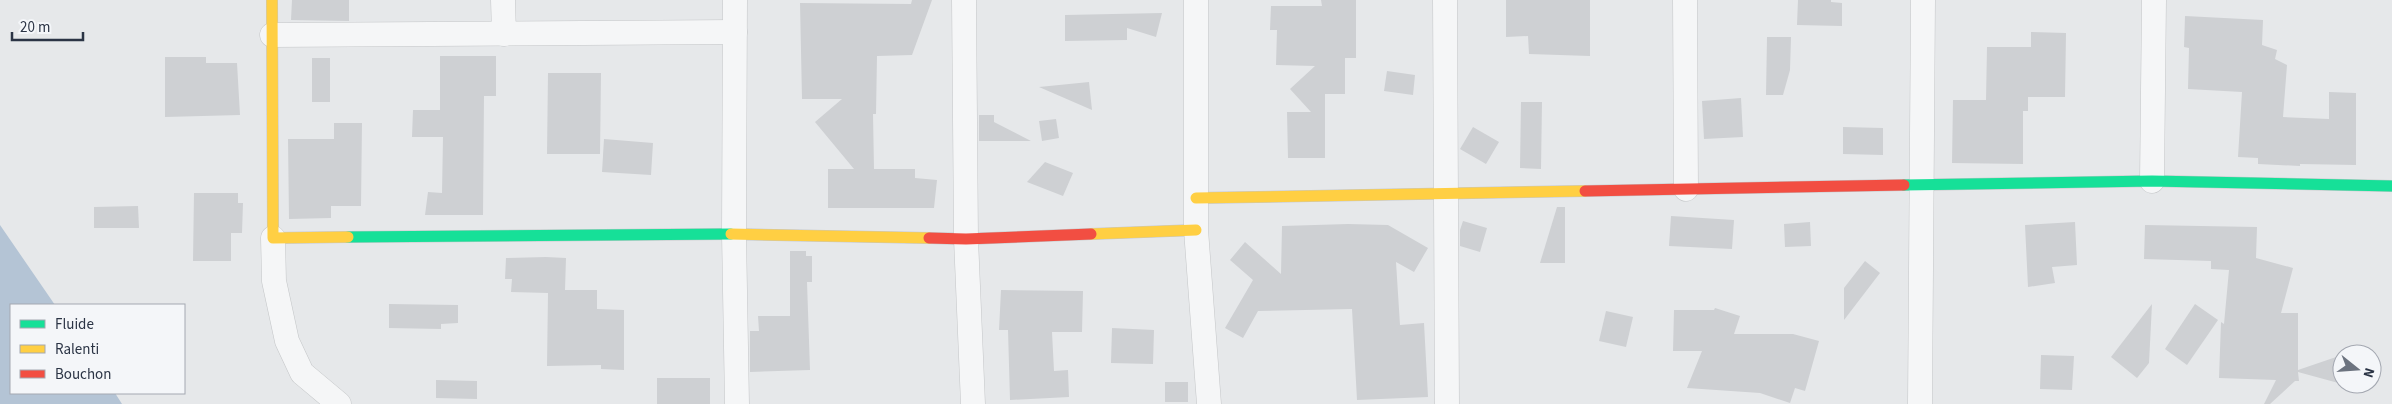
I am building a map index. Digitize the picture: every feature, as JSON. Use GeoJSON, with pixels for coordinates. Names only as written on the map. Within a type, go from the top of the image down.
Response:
{"type":"FeatureCollection","features":[{"type":"Feature","properties":{"kind":"street"},"geometry":{"type":"LineString","coordinates":[[272,0],[274,281],[287,341],[302,372],[339,404]]}},
{"type":"Feature","properties":{"kind":"street"},"geometry":{"type":"LineString","coordinates":[[503,0],[504,34]]}},
{"type":"Feature","properties":{"kind":"street"},"geometry":{"type":"LineString","coordinates":[[735,0],[734,234],[737,404]]}},
{"type":"Feature","properties":{"kind":"street"},"geometry":{"type":"LineString","coordinates":[[964,0],[966,239],[973,404]]}},
{"type":"Feature","properties":{"kind":"street"},"geometry":{"type":"LineString","coordinates":[[1196,0],[1196,230],[1209,404]]}},
{"type":"Feature","properties":{"kind":"street"},"geometry":{"type":"LineString","coordinates":[[1446,0],[1447,404]]}},
{"type":"Feature","properties":{"kind":"street"},"geometry":{"type":"LineString","coordinates":[[1685,0],[1686,189]]}},
{"type":"Feature","properties":{"kind":"street"},"geometry":{"type":"LineString","coordinates":[[1920,404],[1923,0]]}},
{"type":"Feature","properties":{"kind":"street"},"geometry":{"type":"LineString","coordinates":[[2152,181],[2154,0]]}},
{"type":"Feature","properties":{"kind":"street"},"geometry":{"type":"LineString","coordinates":[[272,35],[735,32]]}},
{"type":"Feature","properties":{"kind":"street"},"geometry":{"type":"LineString","coordinates":[[1196,198],[2152,181],[2392,186]]}},
{"type":"Feature","properties":{"kind":"street"},"geometry":{"type":"LineString","coordinates":[[273,238],[734,234],[966,239],[1196,230]]}},
{"type":"Feature","properties":{"kind":"water"},"geometry":{"type":"Polygon","coordinates":[[[0,225],[54,304],[10,304],[10,394],[116,394],[122,404],[0,404],[0,225]]]}},
{"type":"Feature","properties":{"kind":"building"},"geometry":{"type":"Polygon","coordinates":[[[292,0],[349,0],[349,21],[291,20],[292,0]]]}},
{"type":"Feature","properties":{"kind":"building"},"geometry":{"type":"Polygon","coordinates":[[[912,0],[932,0],[912,55],[877,56],[876,114],[873,114],[874,169],[915,169],[915,178],[937,180],[934,208],[828,208],[828,169],[854,169],[815,122],[842,99],[802,99],[800,3],[911,4],[912,0]]]}},
{"type":"Feature","properties":{"kind":"building"},"geometry":{"type":"Polygon","coordinates":[[[1321,0],[1356,0],[1356,58],[1345,58],[1345,94],[1325,94],[1325,158],[1288,158],[1287,112],[1311,112],[1290,89],[1315,66],[1276,65],[1277,30],[1270,30],[1271,6],[1322,6],[1321,0]]]}},
{"type":"Feature","properties":{"kind":"building"},"geometry":{"type":"Polygon","coordinates":[[[1506,0],[1590,0],[1590,56],[1529,54],[1528,36],[1506,37],[1506,0]]]}},
{"type":"Feature","properties":{"kind":"building"},"geometry":{"type":"Polygon","coordinates":[[[1798,0],[1831,0],[1831,2],[1842,3],[1842,26],[1797,25],[1798,0]]]}},
{"type":"Feature","properties":{"kind":"building"},"geometry":{"type":"Polygon","coordinates":[[[1162,13],[1156,37],[1127,28],[1127,40],[1065,41],[1065,15],[1162,13]]]}},
{"type":"Feature","properties":{"kind":"building"},"geometry":{"type":"Polygon","coordinates":[[[2185,16],[2263,20],[2262,45],[2277,50],[2275,59],[2287,65],[2283,117],[2329,119],[2329,92],[2356,93],[2356,165],[2300,164],[2300,166],[2258,164],[2258,158],[2238,157],[2242,92],[2188,89],[2189,48],[2184,47],[2185,16]]]}},
{"type":"Feature","properties":{"kind":"building"},"geometry":{"type":"Polygon","coordinates":[[[2031,32],[2066,33],[2065,97],[2028,97],[2028,111],[2023,111],[2023,164],[1952,163],[1953,100],[1986,100],[1987,47],[2031,47],[2031,32]]]}},
{"type":"Feature","properties":{"kind":"building"},"geometry":{"type":"Polygon","coordinates":[[[1767,37],[1791,37],[1790,70],[1783,95],[1766,95],[1767,37]]]}},
{"type":"Feature","properties":{"kind":"building"},"geometry":{"type":"Polygon","coordinates":[[[440,56],[496,56],[496,96],[484,96],[483,215],[425,215],[428,192],[442,193],[443,137],[412,137],[413,110],[440,110],[440,56]]]}},
{"type":"Feature","properties":{"kind":"building"},"geometry":{"type":"Polygon","coordinates":[[[165,57],[206,57],[206,63],[237,63],[240,115],[165,117],[165,57]]]}},
{"type":"Feature","properties":{"kind":"building"},"geometry":{"type":"Polygon","coordinates":[[[312,58],[330,58],[330,102],[312,102],[312,58]]]}},
{"type":"Feature","properties":{"kind":"building"},"geometry":{"type":"Polygon","coordinates":[[[1387,71],[1415,75],[1413,95],[1384,91],[1387,71]]]}},
{"type":"Feature","properties":{"kind":"building"},"geometry":{"type":"Polygon","coordinates":[[[548,73],[601,73],[600,154],[547,154],[548,73]]]}},
{"type":"Feature","properties":{"kind":"building"},"geometry":{"type":"Polygon","coordinates":[[[1089,82],[1092,110],[1039,87],[1089,82]]]}},
{"type":"Feature","properties":{"kind":"building"},"geometry":{"type":"Polygon","coordinates":[[[1741,98],[1743,137],[1704,139],[1702,101],[1741,98]]]}},
{"type":"Feature","properties":{"kind":"building"},"geometry":{"type":"Polygon","coordinates":[[[1521,102],[1542,102],[1541,169],[1520,168],[1521,102]]]}},
{"type":"Feature","properties":{"kind":"building"},"geometry":{"type":"Polygon","coordinates":[[[979,115],[994,115],[994,122],[1031,141],[979,141],[979,115]]]}},
{"type":"Feature","properties":{"kind":"building"},"geometry":{"type":"Polygon","coordinates":[[[1056,119],[1059,138],[1042,141],[1039,121],[1056,119]]]}},
{"type":"Feature","properties":{"kind":"building"},"geometry":{"type":"Polygon","coordinates":[[[334,123],[362,123],[361,206],[331,206],[331,218],[289,219],[288,139],[334,139],[334,123]]]}},
{"type":"Feature","properties":{"kind":"building"},"geometry":{"type":"Polygon","coordinates":[[[1473,127],[1499,142],[1486,164],[1460,149],[1473,127]]]}},
{"type":"Feature","properties":{"kind":"building"},"geometry":{"type":"Polygon","coordinates":[[[1843,127],[1883,128],[1883,155],[1843,154],[1843,127]]]}},
{"type":"Feature","properties":{"kind":"building"},"geometry":{"type":"Polygon","coordinates":[[[604,139],[653,143],[651,175],[602,172],[604,139]]]}},
{"type":"Feature","properties":{"kind":"building"},"geometry":{"type":"Polygon","coordinates":[[[1045,162],[1073,173],[1063,196],[1027,182],[1045,162]]]}},
{"type":"Feature","properties":{"kind":"building"},"geometry":{"type":"Polygon","coordinates":[[[194,193],[238,193],[238,203],[243,203],[242,233],[231,233],[231,261],[193,261],[194,193]]]}},
{"type":"Feature","properties":{"kind":"building"},"geometry":{"type":"Polygon","coordinates":[[[138,206],[139,228],[94,228],[94,207],[138,206]]]}},
{"type":"Feature","properties":{"kind":"building"},"geometry":{"type":"Polygon","coordinates":[[[1557,207],[1565,207],[1565,263],[1540,263],[1557,207]]]}},
{"type":"Feature","properties":{"kind":"building"},"geometry":{"type":"Polygon","coordinates":[[[1671,216],[1734,220],[1732,249],[1669,246],[1671,216]]]}},
{"type":"Feature","properties":{"kind":"building"},"geometry":{"type":"Polygon","coordinates":[[[1463,221],[1487,228],[1480,252],[1460,246],[1460,230],[1463,221]]]}},
{"type":"Feature","properties":{"kind":"building"},"geometry":{"type":"Polygon","coordinates":[[[1810,222],[1811,246],[1785,247],[1784,224],[1810,222]]]}},
{"type":"Feature","properties":{"kind":"building"},"geometry":{"type":"Polygon","coordinates":[[[2075,222],[2077,265],[2052,267],[2055,283],[2028,287],[2025,225],[2075,222]]]}},
{"type":"Feature","properties":{"kind":"building"},"geometry":{"type":"Polygon","coordinates":[[[1388,225],[1428,248],[1414,272],[1396,262],[1400,325],[1424,323],[1428,397],[1357,400],[1352,309],[1258,311],[1243,338],[1225,328],[1253,280],[1230,260],[1245,242],[1281,274],[1282,226],[1388,225]]]}},
{"type":"Feature","properties":{"kind":"building"},"geometry":{"type":"Polygon","coordinates":[[[2145,225],[2257,227],[2256,258],[2293,268],[2281,313],[2298,313],[2298,370],[2332,358],[2332,381],[2298,372],[2299,381],[2295,381],[2270,404],[2264,404],[2276,380],[2219,378],[2221,322],[2224,324],[2229,270],[2211,269],[2211,261],[2144,259],[2145,225]]]}},
{"type":"Feature","properties":{"kind":"building"},"geometry":{"type":"Polygon","coordinates":[[[790,251],[806,251],[806,256],[812,256],[812,282],[807,282],[810,370],[750,372],[750,331],[759,331],[758,316],[790,316],[790,251]]]}},
{"type":"Feature","properties":{"kind":"building"},"geometry":{"type":"Polygon","coordinates":[[[506,258],[566,258],[565,290],[597,290],[597,309],[624,310],[624,370],[601,369],[601,365],[547,366],[548,293],[511,292],[512,279],[505,279],[506,258]]]}},
{"type":"Feature","properties":{"kind":"building"},"geometry":{"type":"Polygon","coordinates":[[[1865,261],[1880,273],[1844,320],[1844,288],[1865,261]]]}},
{"type":"Feature","properties":{"kind":"building"},"geometry":{"type":"Polygon","coordinates":[[[1001,290],[1083,291],[1082,332],[1052,332],[1054,371],[1068,370],[1069,397],[1010,400],[1008,330],[999,330],[1001,290]]]}},
{"type":"Feature","properties":{"kind":"building"},"geometry":{"type":"Polygon","coordinates":[[[389,304],[458,305],[458,323],[441,324],[441,329],[389,328],[389,304]]]}},
{"type":"Feature","properties":{"kind":"building"},"geometry":{"type":"Polygon","coordinates":[[[2152,304],[2149,363],[2137,378],[2111,357],[2152,304]]]}},
{"type":"Feature","properties":{"kind":"building"},"geometry":{"type":"Polygon","coordinates":[[[2195,304],[2218,320],[2187,365],[2165,349],[2195,304]]]}},
{"type":"Feature","properties":{"kind":"building"},"geometry":{"type":"Polygon","coordinates":[[[1715,308],[1740,316],[1734,334],[1793,334],[1819,341],[1805,391],[1795,388],[1790,403],[1760,393],[1687,388],[1702,351],[1673,351],[1674,310],[1714,310],[1715,308]]]}},
{"type":"Feature","properties":{"kind":"building"},"geometry":{"type":"Polygon","coordinates":[[[1606,311],[1633,317],[1626,347],[1599,341],[1606,311]]]}},
{"type":"Feature","properties":{"kind":"building"},"geometry":{"type":"Polygon","coordinates":[[[1112,328],[1154,330],[1153,364],[1111,363],[1112,328]]]}},
{"type":"Feature","properties":{"kind":"building"},"geometry":{"type":"Polygon","coordinates":[[[2041,355],[2074,356],[2072,390],[2040,389],[2041,355]]]}},
{"type":"Feature","properties":{"kind":"building"},"geometry":{"type":"Polygon","coordinates":[[[657,378],[710,378],[710,404],[657,404],[657,378]]]}},
{"type":"Feature","properties":{"kind":"building"},"geometry":{"type":"Polygon","coordinates":[[[436,380],[477,381],[477,399],[436,398],[436,380]]]}},
{"type":"Feature","properties":{"kind":"building"},"geometry":{"type":"Polygon","coordinates":[[[1165,382],[1188,382],[1188,402],[1165,402],[1165,382]]]}},
{"type":"Feature","properties":{"kind":"traffic: fast"},"geometry":{"type":"LineString","coordinates":[[1904,185],[2152,181],[2392,186]]}},
{"type":"Feature","properties":{"kind":"traffic: fast"},"geometry":{"type":"LineString","coordinates":[[348,237],[731,234]]}},
{"type":"Feature","properties":{"kind":"traffic: slow"},"geometry":{"type":"LineString","coordinates":[[272,0],[273,238],[348,237]]}},
{"type":"Feature","properties":{"kind":"traffic: slow"},"geometry":{"type":"LineString","coordinates":[[1196,198],[1585,191]]}},
{"type":"Feature","properties":{"kind":"traffic: slow"},"geometry":{"type":"LineString","coordinates":[[1091,234],[1196,230]]}},
{"type":"Feature","properties":{"kind":"traffic: slow"},"geometry":{"type":"LineString","coordinates":[[731,234],[929,238]]}},
{"type":"Feature","properties":{"kind":"traffic: jam"},"geometry":{"type":"LineString","coordinates":[[1585,191],[1904,185]]}},
{"type":"Feature","properties":{"kind":"traffic: jam"},"geometry":{"type":"LineString","coordinates":[[929,238],[966,239],[1091,234]]}}]}
